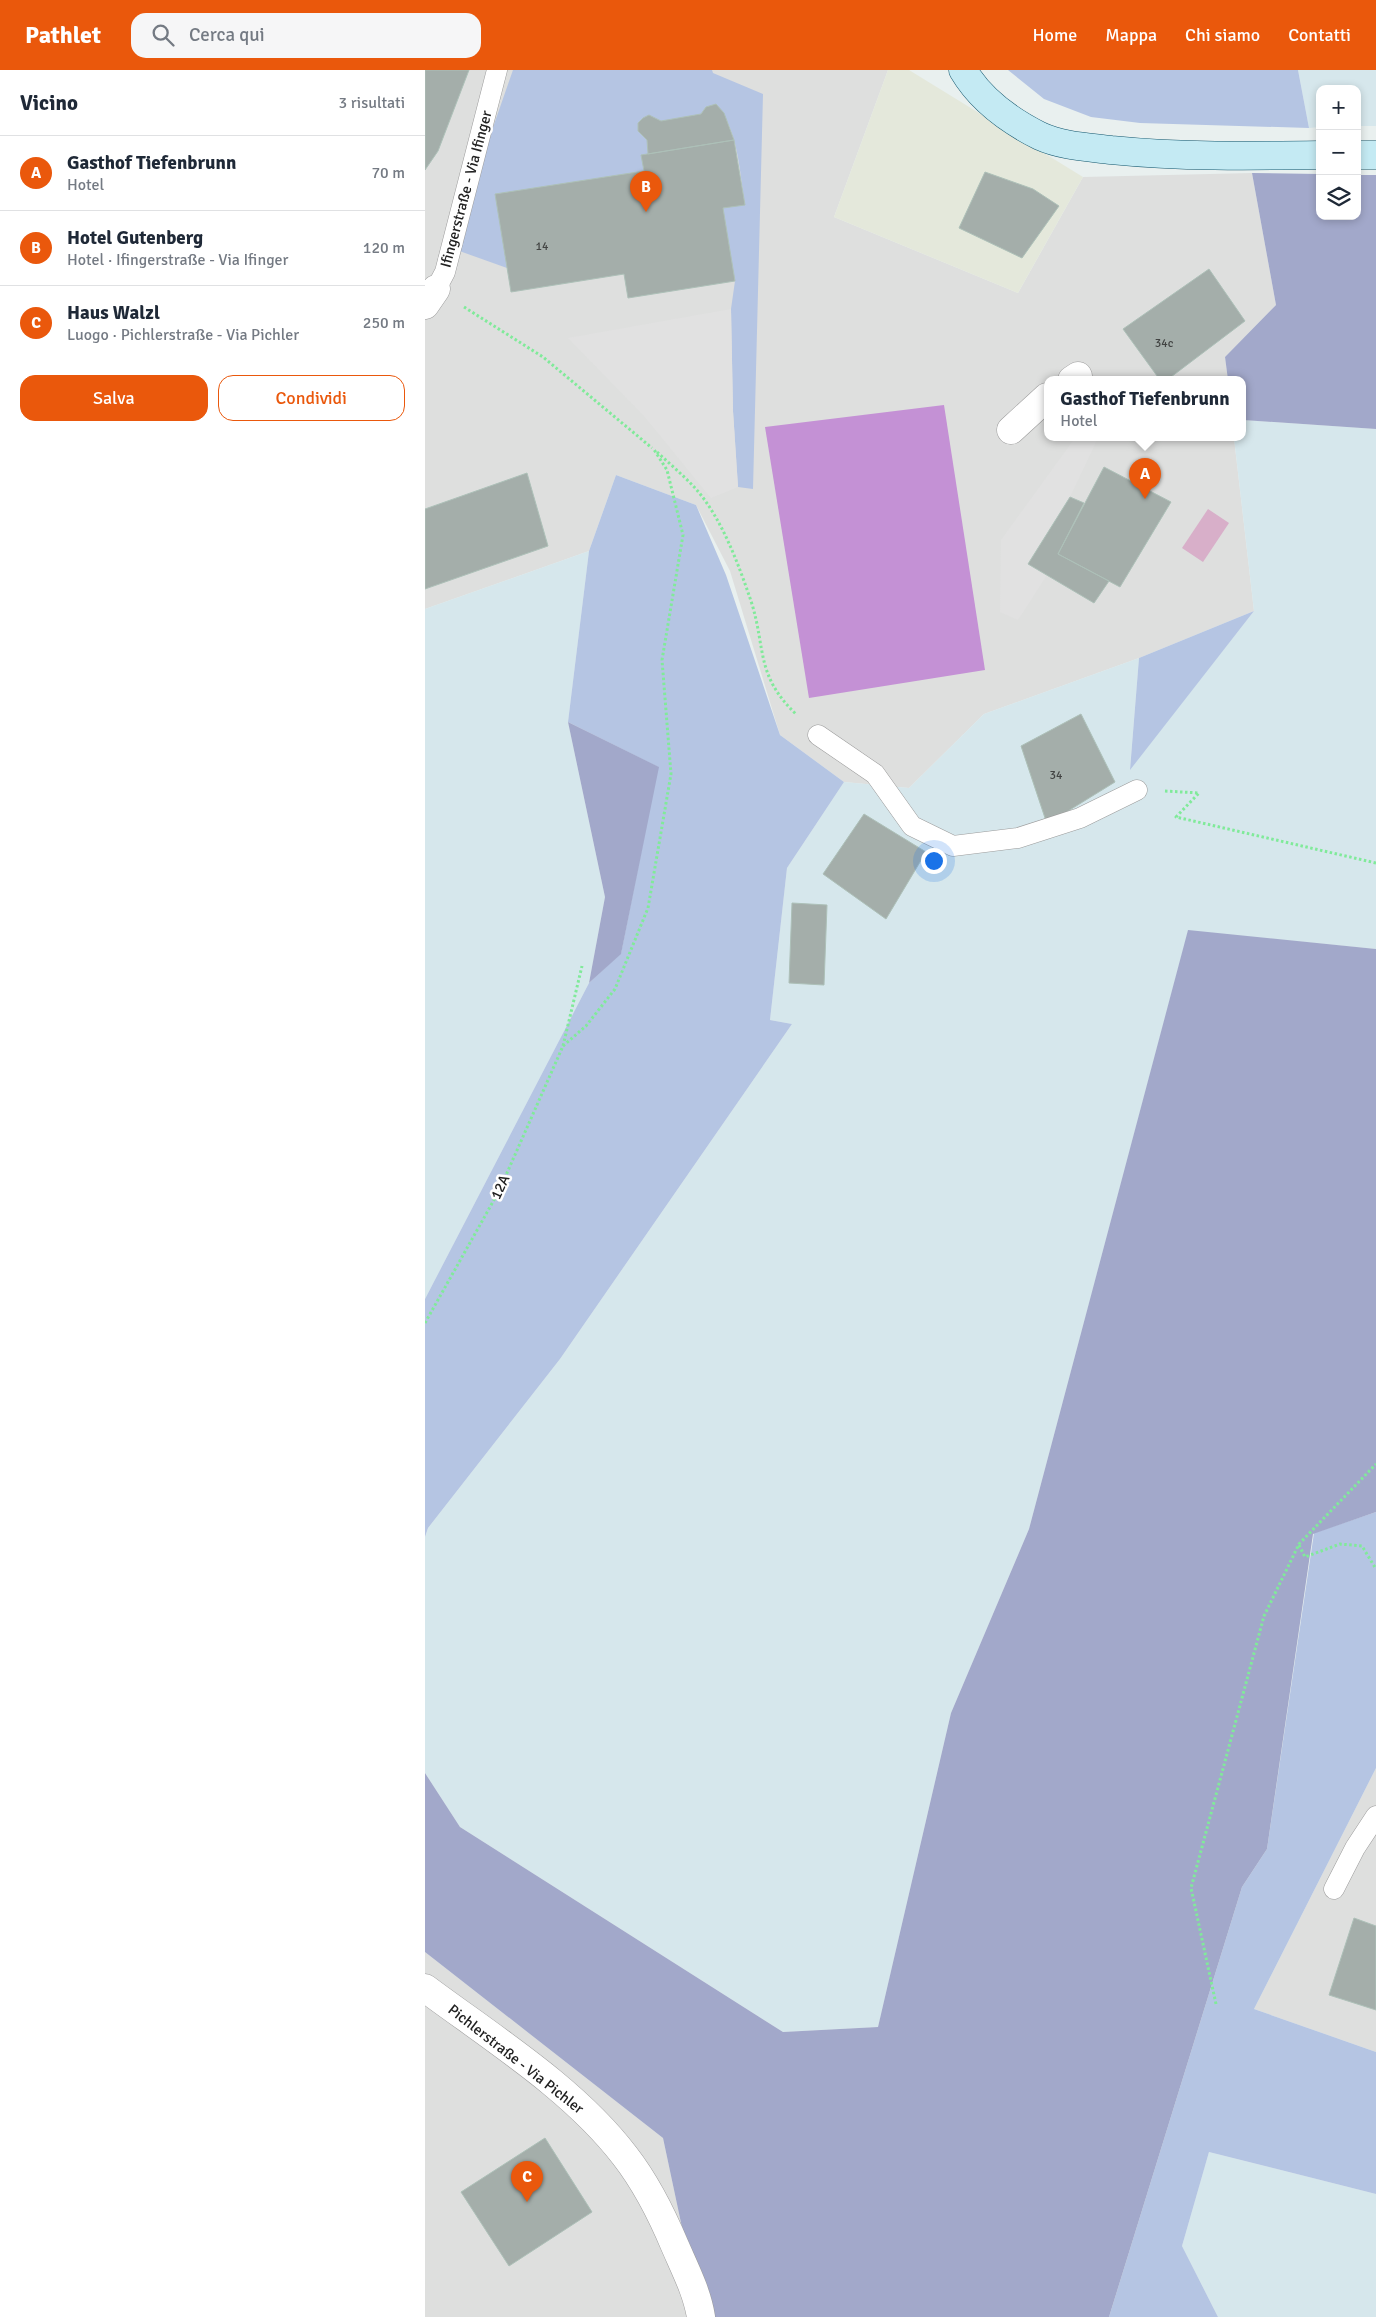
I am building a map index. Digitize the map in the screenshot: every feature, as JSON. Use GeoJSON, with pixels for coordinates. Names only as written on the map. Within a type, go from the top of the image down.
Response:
{"type":"FeatureCollection","features":[{"type":"Feature","properties":{"kind":"street"},"geometry":{"type":"LineString","coordinates":[[963,70],[988,102],[1041,136],[1070,146],[1150,154],[1316,155]]}},
{"type":"Feature","properties":{"kind":"street"},"geometry":{"type":"LineString","coordinates":[[1361,155],[1376,155]]}},
{"type":"Feature","properties":{"kind":"street"},"geometry":{"type":"LineString","coordinates":[[1011,430],[1044,400]]}},
{"type":"Feature","properties":{"kind":"street","name":"Pichlerstraße - Via Pichler"},"geometry":{"type":"LineString","coordinates":[[425,1988],[534,2070],[586,2113],[625,2156],[659,2209],[689,2278],[701,2317]]}},
{"type":"Feature","properties":{"kind":"lane","name":"Ifingerstraße - Via Ifinger"},"geometry":{"type":"LineString","coordinates":[[431,297],[445,272],[497,70]]}},
{"type":"Feature","properties":{"kind":"lane"},"geometry":{"type":"LineString","coordinates":[[818,735],[875,774],[912,826],[953,846],[1018,838],[1080,818],[1137,790]]}},
{"type":"Feature","properties":{"kind":"lane"},"geometry":{"type":"LineString","coordinates":[[1334,1889],[1355,1848],[1376,1816]]}},
{"type":"Feature","properties":{"kind":"path"},"geometry":{"type":"LineString","coordinates":[[431,297],[543,356],[653,448],[696,489],[722,528],[751,602],[764,667],[781,700],[818,735]]}},
{"type":"Feature","properties":{"kind":"path"},"geometry":{"type":"LineString","coordinates":[[563,1046],[586,1026],[615,989],[648,908],[671,774],[663,660],[683,535],[667,470],[653,448]]}},
{"type":"Feature","properties":{"kind":"path"},"geometry":{"type":"LineString","coordinates":[[1137,790],[1199,793],[1176,817],[1376,864]]}},
{"type":"Feature","properties":{"kind":"path"},"geometry":{"type":"LineString","coordinates":[[563,1046],[582,966]]}},
{"type":"Feature","properties":{"kind":"path","name":"12A"},"geometry":{"type":"LineString","coordinates":[[425,1323],[499,1191],[563,1046]]}},
{"type":"Feature","properties":{"kind":"path"},"geometry":{"type":"LineString","coordinates":[[1216,2004],[1191,1888],[1264,1616],[1299,1544],[1376,1464]]}},
{"type":"Feature","properties":{"kind":"path"},"geometry":{"type":"LineString","coordinates":[[1299,1544],[1305,1557],[1340,1544],[1362,1546],[1376,1569]]}},
{"type":"Feature","properties":{"kind":"shaded area"},"geometry":{"type":"Polygon","coordinates":[[[425,70],[888,70],[834,217],[1018,293],[1083,177],[1252,173],[1276,305],[1225,357],[1227,376],[1044,376],[1044,441],[1234,441],[1254,611],[1139,658],[984,714],[909,788],[844,782],[780,735],[730,571],[696,505],[616,475],[589,551],[425,609],[425,70]]]}},
{"type":"Feature","properties":{"kind":"shaded area"},"geometry":{"type":"Polygon","coordinates":[[[513,70],[712,70],[713,73],[763,94],[753,489],[738,487],[733,411],[731,309],[735,281],[723,208],[745,204],[734,139],[724,115],[716,104],[706,107],[701,114],[661,121],[650,116],[638,123],[638,131],[647,140],[648,154],[642,155],[644,171],[496,194],[507,268],[451,248],[513,70]]]}},
{"type":"Feature","properties":{"kind":"shaded area"},"geometry":{"type":"Polygon","coordinates":[[[888,70],[909,70],[1083,177],[1018,293],[834,217],[888,70]]]}},
{"type":"Feature","properties":{"kind":"shaded area"},"geometry":{"type":"Polygon","coordinates":[[[1008,70],[1298,70],[1309,128],[1140,123],[1091,117],[1044,99],[1008,70]]]}},
{"type":"Feature","properties":{"kind":"shaded area"},"geometry":{"type":"Polygon","coordinates":[[[1298,70],[1376,70],[1376,126],[1361,126],[1361,85],[1316,85],[1316,127],[1309,128],[1298,70]]]}},
{"type":"Feature","properties":{"kind":"shaded area"},"geometry":{"type":"Polygon","coordinates":[[[1252,173],[1316,174],[1316,220],[1361,220],[1361,175],[1376,175],[1376,429],[1246,420],[1246,376],[1227,376],[1225,357],[1276,305],[1252,173]]]}},
{"type":"Feature","properties":{"kind":"shaded area"},"geometry":{"type":"Polygon","coordinates":[[[731,309],[733,411],[738,487],[711,498],[644,416],[568,338],[731,309]]]}},
{"type":"Feature","properties":{"kind":"shaded area"},"geometry":{"type":"Polygon","coordinates":[[[944,405],[985,670],[809,698],[765,427],[944,405]]]}},
{"type":"Feature","properties":{"kind":"shaded area"},"geometry":{"type":"Polygon","coordinates":[[[1246,420],[1376,429],[1376,949],[1188,931],[1029,1529],[951,1713],[878,2027],[783,2032],[460,1827],[425,1773],[425,1537],[428,1528],[560,1359],[792,1024],[770,1020],[787,868],[844,782],[909,788],[984,714],[1139,658],[1130,769],[1254,611],[1234,441],[1246,441],[1246,420]]]}},
{"type":"Feature","properties":{"kind":"shaded area"},"geometry":{"type":"Polygon","coordinates":[[[1073,441],[1097,441],[1070,497],[1028,564],[1047,575],[1018,620],[1000,612],[1001,540],[1073,441]]]}},
{"type":"Feature","properties":{"kind":"shaded area"},"geometry":{"type":"Polygon","coordinates":[[[616,475],[696,505],[726,575],[780,735],[844,782],[787,868],[770,1020],[792,1024],[560,1359],[428,1528],[425,1537],[425,1299],[589,983],[621,953],[658,767],[568,722],[589,551],[616,475]]]}},
{"type":"Feature","properties":{"kind":"shaded area"},"geometry":{"type":"Polygon","coordinates":[[[1208,509],[1229,523],[1203,562],[1182,548],[1208,509]]]}},
{"type":"Feature","properties":{"kind":"shaded area"},"geometry":{"type":"Polygon","coordinates":[[[589,551],[568,722],[605,897],[589,983],[425,1299],[425,609],[589,551]]]}},
{"type":"Feature","properties":{"kind":"shaded area"},"geometry":{"type":"Polygon","coordinates":[[[1254,611],[1130,770],[1139,658],[1254,611]]]}},
{"type":"Feature","properties":{"kind":"shaded area"},"geometry":{"type":"Polygon","coordinates":[[[568,722],[659,767],[621,954],[589,983],[605,897],[568,722]]]}},
{"type":"Feature","properties":{"kind":"shaded area"},"geometry":{"type":"Polygon","coordinates":[[[1188,930],[1376,949],[1376,1512],[1313,1534],[1267,1849],[1242,1887],[1109,2317],[701,2317],[663,2138],[425,1952],[425,1773],[460,1827],[783,2032],[878,2027],[951,1713],[1029,1529],[1188,930]]]}},
{"type":"Feature","properties":{"kind":"shaded area"},"geometry":{"type":"Polygon","coordinates":[[[1376,1512],[1376,1768],[1254,2009],[1376,2052],[1376,2194],[1209,2152],[1182,2246],[1218,2317],[1109,2317],[1242,1887],[1267,1849],[1314,1533],[1376,1512]]]}},
{"type":"Feature","properties":{"kind":"shaded area"},"geometry":{"type":"Polygon","coordinates":[[[1376,1768],[1376,2052],[1254,2009],[1376,1768]]]}},
{"type":"Feature","properties":{"kind":"shaded area"},"geometry":{"type":"Polygon","coordinates":[[[425,1952],[663,2138],[701,2317],[425,2317],[425,1952]]]}},
{"type":"Feature","properties":{"kind":"shaded area"},"geometry":{"type":"Polygon","coordinates":[[[1209,2152],[1376,2194],[1376,2317],[1218,2317],[1182,2246],[1209,2152]]]}},
{"type":"Feature","properties":{"kind":"building"},"geometry":{"type":"Polygon","coordinates":[[[425,70],[469,70],[438,151],[425,170],[425,70]]]}},
{"type":"Feature","properties":{"kind":"building"},"geometry":{"type":"Polygon","coordinates":[[[716,104],[724,113],[734,140],[648,154],[647,140],[638,131],[638,123],[643,118],[649,115],[661,121],[701,114],[706,107],[716,104]]]}},
{"type":"Feature","properties":{"kind":"building"},"geometry":{"type":"Polygon","coordinates":[[[734,140],[745,205],[723,208],[735,281],[628,298],[624,274],[511,292],[495,194],[644,171],[641,155],[734,140]]]}},
{"type":"Feature","properties":{"kind":"building"},"geometry":{"type":"Polygon","coordinates":[[[985,172],[1033,189],[1059,206],[1022,258],[959,228],[985,172]]]}},
{"type":"Feature","properties":{"kind":"building"},"geometry":{"type":"Polygon","coordinates":[[[1209,269],[1245,321],[1172,376],[1157,376],[1123,329],[1209,269]]]}},
{"type":"Feature","properties":{"kind":"building"},"geometry":{"type":"Polygon","coordinates":[[[1104,467],[1171,502],[1120,587],[1058,554],[1104,467]]]}},
{"type":"Feature","properties":{"kind":"building"},"geometry":{"type":"Polygon","coordinates":[[[527,473],[548,546],[425,589],[425,509],[527,473]]]}},
{"type":"Feature","properties":{"kind":"building"},"geometry":{"type":"Polygon","coordinates":[[[1070,497],[1084,503],[1058,554],[1109,581],[1094,603],[1028,564],[1070,497]]]}},
{"type":"Feature","properties":{"kind":"building"},"geometry":{"type":"Polygon","coordinates":[[[1081,714],[1115,782],[1047,824],[1021,746],[1081,714]]]}},
{"type":"Feature","properties":{"kind":"building"},"geometry":{"type":"Polygon","coordinates":[[[864,814],[926,852],[886,919],[823,874],[864,814]]]}},
{"type":"Feature","properties":{"kind":"building"},"geometry":{"type":"Polygon","coordinates":[[[792,903],[827,905],[824,985],[789,983],[792,903]]]}},
{"type":"Feature","properties":{"kind":"building"},"geometry":{"type":"Polygon","coordinates":[[[1354,1918],[1376,1926],[1376,2010],[1329,1995],[1354,1918]]]}},
{"type":"Feature","properties":{"kind":"building"},"geometry":{"type":"Polygon","coordinates":[[[545,2138],[592,2212],[509,2266],[461,2192],[545,2138]]]}},
{"type":"Feature","properties":{"kind":"place","name":"Hotel Gutenberg"},"geometry":{"type":"Point","coordinates":[646,212]}},
{"type":"Feature","properties":{"kind":"place","name":"Gasthof Tiefenbrunn"},"geometry":{"type":"Point","coordinates":[1145,499]}},
{"type":"Feature","properties":{"kind":"place","name":"Haus Walzl"},"geometry":{"type":"Point","coordinates":[527,2202]}}]}
